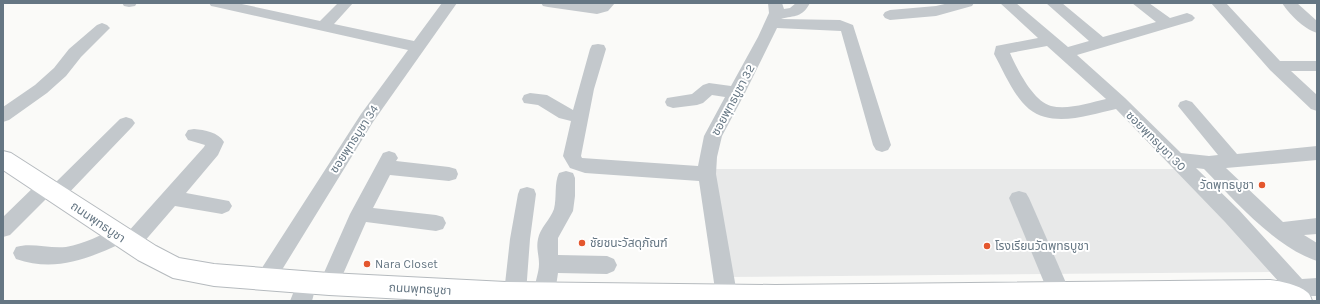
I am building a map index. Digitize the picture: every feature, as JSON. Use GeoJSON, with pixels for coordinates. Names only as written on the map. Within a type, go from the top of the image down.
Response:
{"type":"FeatureCollection","features":[{"type":"Feature","properties":{"kind":"main road","name":"ถนนพุทธบูชา"},"geometry":{"type":"LineString","coordinates":[[3,159],[125,240],[173,267],[193,272],[265,280],[312,289],[509,295],[544,293],[775,299],[1003,297],[1059,292],[1270,291],[1293,297],[1303,294]]}},
{"type":"Feature","properties":{"kind":"street"},"geometry":{"type":"LineString","coordinates":[[216,3],[418,47]]}},
{"type":"Feature","properties":{"kind":"street"},"geometry":{"type":"LineString","coordinates":[[322,27],[346,3]]}},
{"type":"Feature","properties":{"kind":"street","name":"ซอยพุทธบูชา 34"},"geometry":{"type":"LineString","coordinates":[[265,280],[367,118],[450,3]]}},
{"type":"Feature","properties":{"kind":"street"},"geometry":{"type":"LineString","coordinates":[[548,3],[597,9],[603,8],[608,3]]}},
{"type":"Feature","properties":{"kind":"street"},"geometry":{"type":"LineString","coordinates":[[774,13],[797,12],[803,3]]}},
{"type":"Feature","properties":{"kind":"street"},"geometry":{"type":"LineString","coordinates":[[890,14],[918,8],[936,11],[967,3]]}},
{"type":"Feature","properties":{"kind":"street","name":"ซอยพุทธบูชา 30"},"geometry":{"type":"LineString","coordinates":[[1007,3],[1065,53],[1118,102],[1232,216],[1303,294]]}},
{"type":"Feature","properties":{"kind":"street"},"geometry":{"type":"LineString","coordinates":[[1056,3],[1101,43]]}},
{"type":"Feature","properties":{"kind":"street"},"geometry":{"type":"LineString","coordinates":[[1139,3],[1168,24]]}},
{"type":"Feature","properties":{"kind":"street"},"geometry":{"type":"LineString","coordinates":[[1218,3],[1276,66],[1317,105]]}},
{"type":"Feature","properties":{"kind":"street"},"geometry":{"type":"LineString","coordinates":[[1289,3],[1306,20],[1317,28]]}},
{"type":"Feature","properties":{"kind":"street"},"geometry":{"type":"LineString","coordinates":[[774,13],[840,25],[848,28],[882,145]]}},
{"type":"Feature","properties":{"kind":"street","name":"ซอยพุทธบูชา 32"},"geometry":{"type":"LineString","coordinates":[[717,298],[707,174],[708,157],[713,136],[737,93],[774,13]]}},
{"type":"Feature","properties":{"kind":"street"},"geometry":{"type":"LineString","coordinates":[[1065,53],[1187,18]]}},
{"type":"Feature","properties":{"kind":"street"},"geometry":{"type":"LineString","coordinates":[[3,116],[41,89],[60,72],[75,53],[102,28]]}},
{"type":"Feature","properties":{"kind":"street"},"geometry":{"type":"LineString","coordinates":[[1050,40],[1002,50],[1002,54],[1014,77],[1034,105],[1045,111],[1066,113],[1118,102]]}},
{"type":"Feature","properties":{"kind":"street"},"geometry":{"type":"LineString","coordinates":[[598,49],[586,89],[572,156],[576,163],[585,166],[707,174]]}},
{"type":"Feature","properties":{"kind":"street"},"geometry":{"type":"LineString","coordinates":[[1276,66],[1317,66]]}},
{"type":"Feature","properties":{"kind":"street"},"geometry":{"type":"LineString","coordinates":[[673,102],[697,99],[709,89],[715,88],[737,93]]}},
{"type":"Feature","properties":{"kind":"street"},"geometry":{"type":"LineString","coordinates":[[530,98],[541,98],[566,114],[580,117]]}},
{"type":"Feature","properties":{"kind":"street"},"geometry":{"type":"LineString","coordinates":[[1186,106],[1232,160]]}},
{"type":"Feature","properties":{"kind":"street"},"geometry":{"type":"LineString","coordinates":[[3,229],[51,191],[126,123]]}},
{"type":"Feature","properties":{"kind":"street"},"geometry":{"type":"LineString","coordinates":[[23,253],[57,256],[83,252],[125,240],[170,198],[212,150],[214,142],[194,135]]}},
{"type":"Feature","properties":{"kind":"street"},"geometry":{"type":"LineString","coordinates":[[1174,159],[1209,163],[1317,153]]}},
{"type":"Feature","properties":{"kind":"street"},"geometry":{"type":"LineString","coordinates":[[312,289],[360,214],[386,163],[449,174]]}},
{"type":"Feature","properties":{"kind":"street"},"geometry":{"type":"LineString","coordinates":[[1209,163],[1279,230],[1317,253]]}},
{"type":"Feature","properties":{"kind":"street"},"geometry":{"type":"LineString","coordinates":[[544,293],[549,264],[547,251],[548,238],[563,212],[566,196],[566,178]]}},
{"type":"Feature","properties":{"kind":"street"},"geometry":{"type":"LineString","coordinates":[[509,295],[527,194]]}},
{"type":"Feature","properties":{"kind":"street"},"geometry":{"type":"LineString","coordinates":[[170,198],[222,206]]}},
{"type":"Feature","properties":{"kind":"street"},"geometry":{"type":"LineString","coordinates":[[1019,198],[1059,292]]}},
{"type":"Feature","properties":{"kind":"street"},"geometry":{"type":"LineString","coordinates":[[360,214],[436,223]]}},
{"type":"Feature","properties":{"kind":"street"},"geometry":{"type":"LineString","coordinates":[[1279,230],[1317,226]]}},
{"type":"Feature","properties":{"kind":"street"},"geometry":{"type":"LineString","coordinates":[[549,264],[607,265]]}},
{"type":"Feature","properties":{"kind":"shaded area","name":"โรงเรียนวัดพุทธบูชา"},"geometry":{"type":"Polygon","coordinates":[[[711,169],[1175,169],[1276,272],[727,277],[711,169]]]}},
{"type":"Feature","properties":{"kind":"place","name":"วัดพุทธบูชา"},"geometry":{"type":"Point","coordinates":[1262,185]}},
{"type":"Feature","properties":{"kind":"place","name":"ชัยชนะวัสดุภัณฑ์"},"geometry":{"type":"Point","coordinates":[582,243]}},
{"type":"Feature","properties":{"kind":"place","name":"โรงเรียนวัดพุทธบูชา"},"geometry":{"type":"Point","coordinates":[987,246]}},
{"type":"Feature","properties":{"kind":"place","name":"Nara Closet"},"geometry":{"type":"Point","coordinates":[367,264]}}]}
